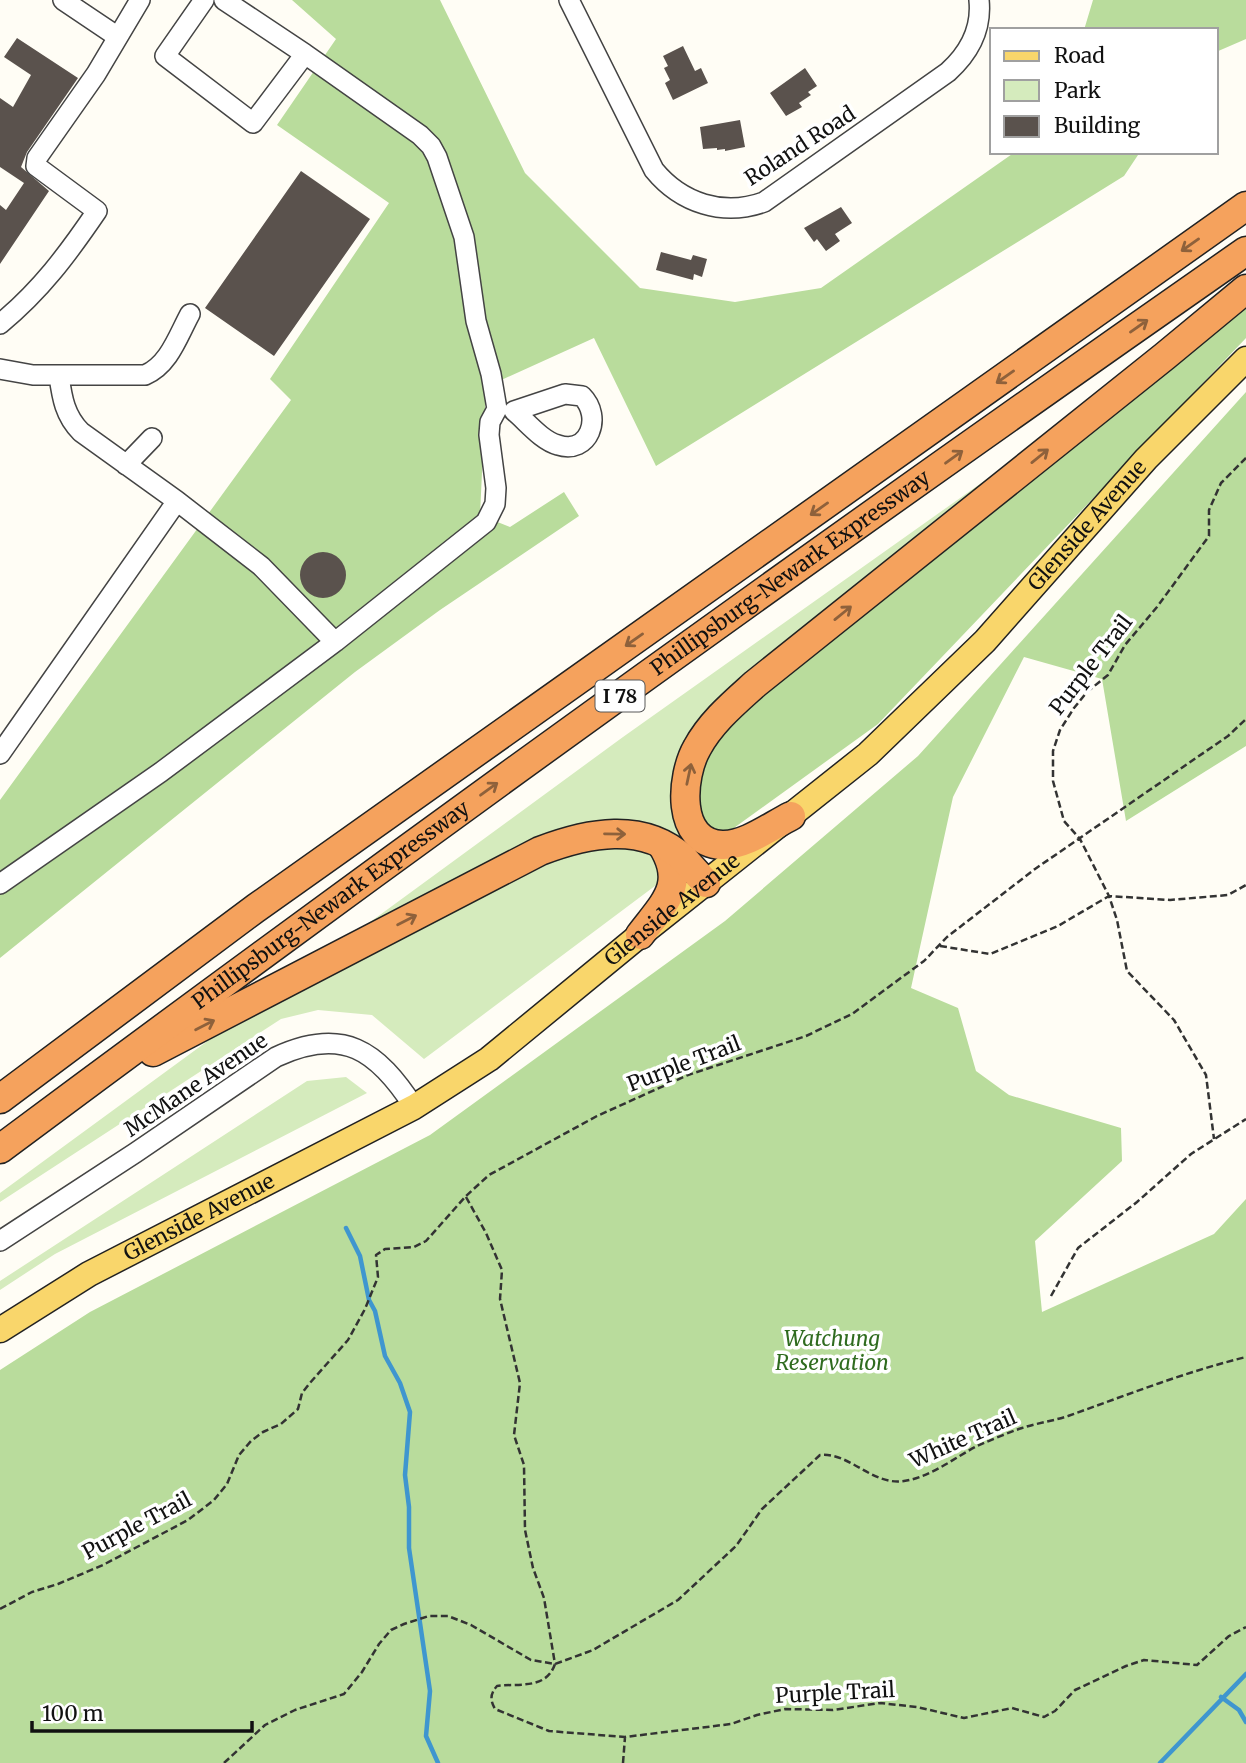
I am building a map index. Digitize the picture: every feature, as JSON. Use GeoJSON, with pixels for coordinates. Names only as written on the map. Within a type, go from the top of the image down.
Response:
{"type":"FeatureCollection","features":[{"type":"Feature","properties":{"kind":"highway","name":"Phillipsburg-Newark Expressway"},"geometry":{"type":"LineString","coordinates":[[0,1099],[256,908],[1246,206]]}},
{"type":"Feature","properties":{"kind":"highway","name":"Phillipsburg-Newark Expressway"},"geometry":{"type":"LineString","coordinates":[[0,1149],[320,910],[1246,251]]}},
{"type":"Feature","properties":{"kind":"highway"},"geometry":{"type":"LineString","coordinates":[[712,879],[691,827],[685,800],[690,764],[704,737],[721,715],[755,684],[1246,289]]}},
{"type":"Feature","properties":{"kind":"highway"},"geometry":{"type":"LineString","coordinates":[[691,827],[708,841],[720,845],[731,844],[791,816]]}},
{"type":"Feature","properties":{"kind":"highway"},"geometry":{"type":"LineString","coordinates":[[0,1149],[161,1047],[562,842],[603,834],[636,835],[662,845],[712,879]]}},
{"type":"Feature","properties":{"kind":"highway"},"geometry":{"type":"LineString","coordinates":[[640,935],[666,900],[674,879],[669,858],[662,845]]}},
{"type":"Feature","properties":{"kind":"main road","name":"Glenside Avenue"},"geometry":{"type":"LineString","coordinates":[[0,1330],[89,1274],[414,1107],[489,1059],[868,754],[985,641],[1146,459],[1246,359]]}},
{"type":"Feature","properties":{"kind":"street"},"geometry":{"type":"LineString","coordinates":[[63,0],[118,37]]}},
{"type":"Feature","properties":{"kind":"street"},"geometry":{"type":"LineString","coordinates":[[0,324],[23,305],[62,262],[97,211],[38,168],[37,158],[96,74],[140,0]]}},
{"type":"Feature","properties":{"kind":"street"},"geometry":{"type":"LineString","coordinates":[[204,0],[165,55],[253,122],[305,54]]}},
{"type":"Feature","properties":{"kind":"street"},"geometry":{"type":"LineString","coordinates":[[0,884],[161,772],[335,642],[486,522],[495,504],[496,488],[489,435],[491,422],[505,410],[491,374],[476,321],[464,237],[437,157],[420,135],[223,0]]}},
{"type":"Feature","properties":{"kind":"street","name":"Roland Road"},"geometry":{"type":"LineString","coordinates":[[569,0],[654,170],[674,191],[692,201],[710,207],[730,209],[764,202],[948,72],[961,60],[974,38],[979,22],[979,0]]}},
{"type":"Feature","properties":{"kind":"street"},"geometry":{"type":"LineString","coordinates":[[0,369],[33,375],[145,376],[164,363],[190,314]]}},
{"type":"Feature","properties":{"kind":"street"},"geometry":{"type":"LineString","coordinates":[[59,376],[66,411],[80,432],[177,501],[261,566],[335,642]]}},
{"type":"Feature","properties":{"kind":"street"},"geometry":{"type":"LineString","coordinates":[[126,465],[152,438]]}},
{"type":"Feature","properties":{"kind":"street"},"geometry":{"type":"LineString","coordinates":[[0,754],[177,501]]}},
{"type":"Feature","properties":{"kind":"street","name":"McMane Avenue"},"geometry":{"type":"LineString","coordinates":[[0,1241],[276,1057],[297,1047],[340,1044],[360,1050],[376,1059],[414,1107]]}},
{"type":"Feature","properties":{"kind":"path","name":"Purple Trail"},"geometry":{"type":"LineString","coordinates":[[0,1609],[32,1592],[103,1565],[188,1520],[215,1500],[227,1484],[239,1455],[251,1441],[281,1424],[298,1409],[302,1393],[348,1340],[378,1277],[376,1255],[386,1249],[414,1247],[426,1241],[466,1196],[489,1175],[597,1116],[688,1075],[806,1037],[852,1014],[1035,869],[1080,839],[1065,821],[1053,781],[1053,751],[1060,730],[1087,692],[1108,675],[1125,645],[1157,607],[1209,536],[1209,510],[1221,483],[1246,458]]}},
{"type":"Feature","properties":{"kind":"path"},"geometry":{"type":"LineString","coordinates":[[1214,1139],[1206,1075],[1174,1020],[1127,971],[1117,920],[1109,896],[1080,839],[1228,736],[1246,719]]}},
{"type":"Feature","properties":{"kind":"path"},"geometry":{"type":"LineString","coordinates":[[940,946],[990,954],[1058,926],[1109,896],[1170,900],[1228,895],[1246,885]]}},
{"type":"Feature","properties":{"kind":"path"},"geometry":{"type":"LineString","coordinates":[[1051,1296],[1078,1248],[1137,1202],[1191,1154],[1246,1119]]}},
{"type":"Feature","properties":{"kind":"path"},"geometry":{"type":"LineString","coordinates":[[224,1763],[271,1721],[344,1694],[391,1630],[429,1616],[457,1619],[531,1660],[555,1664],[544,1598],[526,1530],[524,1465],[514,1435],[520,1383],[500,1300],[502,1270],[466,1196]]}},
{"type":"Feature","properties":{"kind":"path","name":"White Trail"},"geometry":{"type":"LineString","coordinates":[[555,1664],[593,1650],[678,1600],[736,1546],[762,1509],[820,1455],[832,1454],[886,1480],[904,1481],[1023,1428],[1050,1422],[1204,1367],[1246,1357]]}},
{"type":"Feature","properties":{"kind":"path","name":"Purple Trail"},"geometry":{"type":"LineString","coordinates":[[555,1664],[545,1680],[527,1685],[497,1686],[492,1691],[491,1701],[495,1709],[549,1731],[625,1737],[731,1724],[785,1709],[833,1710],[880,1703],[907,1705],[964,1717],[1013,1708],[1044,1717],[1055,1712],[1075,1690],[1126,1666],[1144,1660],[1197,1665],[1229,1636],[1246,1627]]}},
{"type":"Feature","properties":{"kind":"path"},"geometry":{"type":"LineString","coordinates":[[623,1763],[625,1737]]}},
{"type":"Feature","properties":{"kind":"green space"},"geometry":{"type":"Polygon","coordinates":[[[292,0],[440,0],[525,173],[640,288],[735,302],[821,288],[1012,154],[1139,154],[1124,176],[656,466],[594,338],[486,387],[480,515],[510,527],[564,492],[579,516],[440,610],[355,672],[0,958],[0,800],[291,400],[270,379],[389,203],[277,125],[336,39],[292,0]]]}},
{"type":"Feature","properties":{"kind":"green space"},"geometry":{"type":"Polygon","coordinates":[[[1093,0],[1246,0],[1246,39],[1218,51],[1218,28],[1085,28],[1093,0]]]}},
{"type":"Feature","properties":{"kind":"green space"},"geometry":{"type":"Polygon","coordinates":[[[1246,296],[1246,338],[878,724],[695,856],[676,809],[699,725],[1246,296]]]}},
{"type":"Feature","properties":{"kind":"green space"},"geometry":{"type":"Polygon","coordinates":[[[1111,391],[695,856],[424,1059],[372,1015],[318,1010],[281,1019],[0,1202],[0,1193],[623,737],[1111,391]]]}},
{"type":"Feature","properties":{"kind":"green space","name":"Watchung Reservation"},"geometry":{"type":"Polygon","coordinates":[[[1246,392],[1246,746],[1126,821],[1102,679],[1024,657],[953,797],[911,988],[958,1008],[976,1071],[1009,1095],[1121,1128],[1122,1161],[1035,1241],[1042,1312],[1214,1234],[1246,1199],[1246,1763],[0,1763],[0,1370],[90,1312],[430,1135],[725,921],[918,756],[1246,392]]]}},
{"type":"Feature","properties":{"kind":"green space"},"geometry":{"type":"Polygon","coordinates":[[[346,1077],[367,1093],[55,1254],[0,1290],[0,1281],[307,1081],[346,1077]]]}},
{"type":"Feature","properties":{"kind":"building"},"geometry":{"type":"Polygon","coordinates":[[[17,38],[78,78],[27,152],[21,167],[49,191],[0,264],[0,205],[6,210],[24,183],[0,167],[0,98],[13,107],[31,75],[4,57],[17,38]]]}},
{"type":"Feature","properties":{"kind":"building"},"geometry":{"type":"Polygon","coordinates":[[[683,46],[695,71],[701,68],[708,83],[673,100],[665,83],[670,80],[664,68],[668,66],[663,56],[683,46]]]}},
{"type":"Feature","properties":{"kind":"building"},"geometry":{"type":"Polygon","coordinates":[[[805,68],[817,86],[808,92],[811,95],[799,103],[802,107],[786,116],[770,93],[805,68]]]}},
{"type":"Feature","properties":{"kind":"building"},"geometry":{"type":"Polygon","coordinates":[[[740,120],[745,147],[725,151],[717,148],[703,149],[700,127],[740,120]]]}},
{"type":"Feature","properties":{"kind":"building"},"geometry":{"type":"Polygon","coordinates":[[[301,171],[370,219],[274,356],[205,308],[301,171]]]}},
{"type":"Feature","properties":{"kind":"building"},"geometry":{"type":"Polygon","coordinates":[[[841,207],[852,223],[835,234],[840,241],[826,251],[817,239],[814,242],[804,228],[841,207]]]}},
{"type":"Feature","properties":{"kind":"building"},"geometry":{"type":"Polygon","coordinates":[[[661,252],[691,260],[693,255],[707,259],[702,277],[694,274],[693,280],[656,270],[661,252]]]}},
{"type":"Feature","properties":{"kind":"building"},"geometry":{"type":"Polygon","coordinates":[[[323,552],[339,559],[346,575],[339,591],[323,598],[307,591],[300,575],[307,559],[323,552]]]}},
{"type":"Feature","properties":{"kind":"waterway"},"geometry":{"type":"LineString","coordinates":[[346,1228],[360,1256],[385,1356],[400,1383],[410,1412],[405,1475],[409,1507],[409,1548],[430,1691],[426,1736],[438,1763]]}},
{"type":"Feature","properties":{"kind":"waterway"},"geometry":{"type":"LineString","coordinates":[[1160,1763],[1246,1674]]}},
{"type":"Feature","properties":{"kind":"waterway"},"geometry":{"type":"LineString","coordinates":[[1221,1697],[1239,1710],[1246,1722]]}}]}
